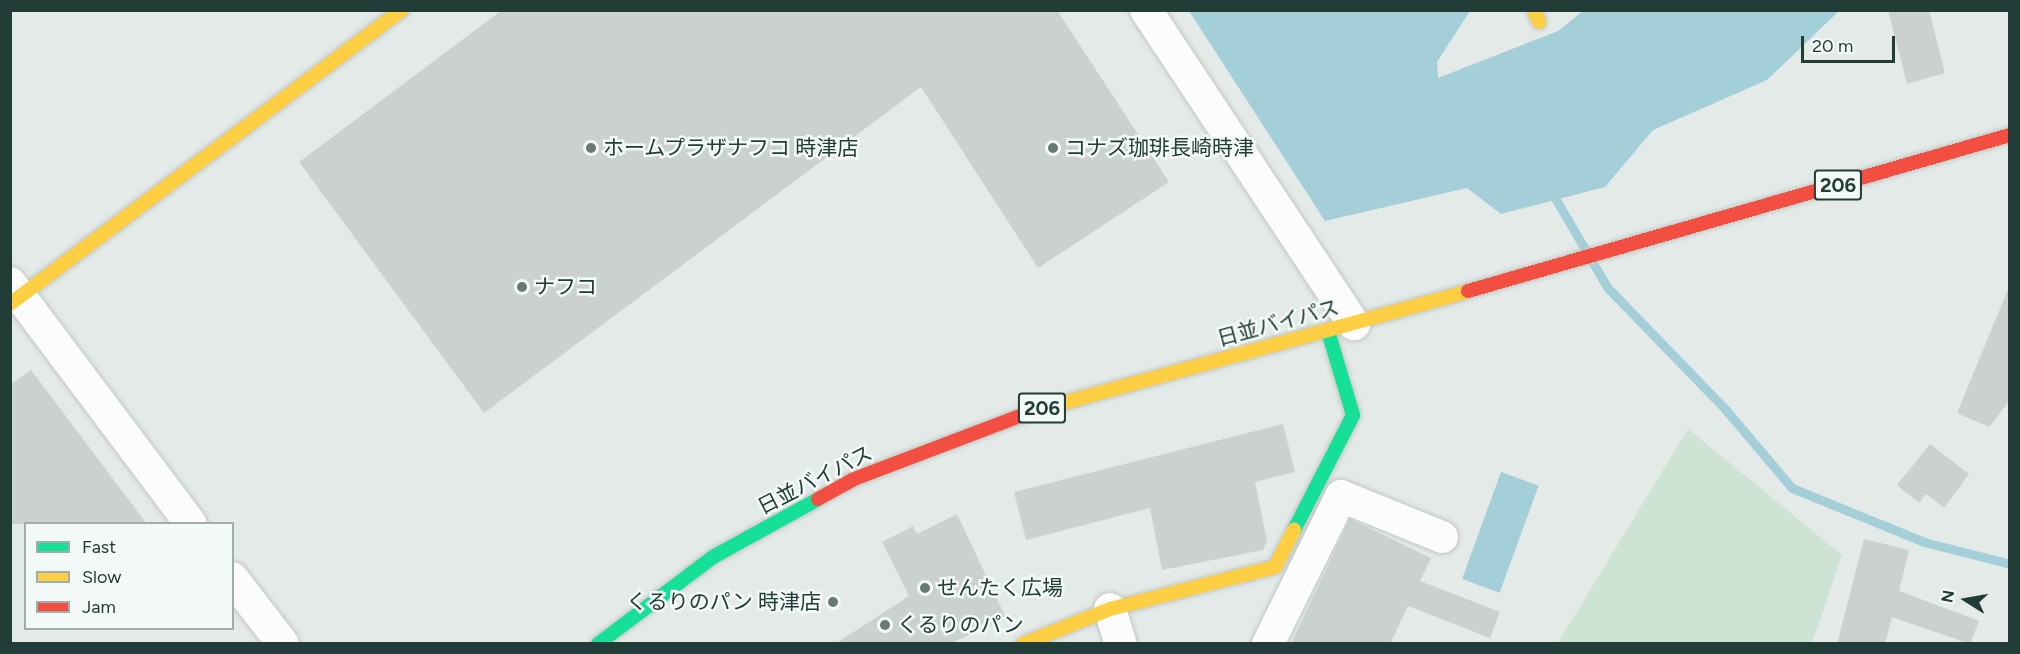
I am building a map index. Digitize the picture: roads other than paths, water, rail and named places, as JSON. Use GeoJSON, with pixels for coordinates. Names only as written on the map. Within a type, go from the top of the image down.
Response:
{"type":"FeatureCollection","features":[{"type":"Feature","properties":{"kind":"main road"},"geometry":{"type":"LineString","coordinates":[[13,295],[402,10]]}},
{"type":"Feature","properties":{"kind":"main road","name":"日並バイパス"},"geometry":{"type":"LineString","coordinates":[[598,644],[713,557],[854,479],[1014,416],[1341,328],[1529,270],[1666,234],[2010,135]]}},
{"type":"Feature","properties":{"kind":"main road"},"geometry":{"type":"LineString","coordinates":[[1023,644],[1110,609],[1275,567],[1353,415],[1341,328]]}},
{"type":"Feature","properties":{"kind":"street"},"geometry":{"type":"LineString","coordinates":[[1146,10],[1341,328]]}},
{"type":"Feature","properties":{"kind":"street"},"geometry":{"type":"LineString","coordinates":[[13,295],[189,522]]}},
{"type":"Feature","properties":{"kind":"street"},"geometry":{"type":"LineString","coordinates":[[1268,644],[1341,496],[1442,537]]}},
{"type":"Feature","properties":{"kind":"street"},"geometry":{"type":"LineString","coordinates":[[234,581],[283,644]]}},
{"type":"Feature","properties":{"kind":"street"},"geometry":{"type":"LineString","coordinates":[[1110,609],[1121,644]]}},
{"type":"Feature","properties":{"kind":"water"},"geometry":{"type":"Polygon","coordinates":[[[1189,11],[1470,11],[1437,62],[1438,78],[1558,31],[1583,11],[1839,11],[1767,80],[1653,130],[1605,187],[1501,214],[1467,188],[1325,221],[1189,11]]]}},
{"type":"Feature","properties":{"kind":"water"},"geometry":{"type":"Polygon","coordinates":[[[1501,472],[1539,486],[1500,593],[1462,579],[1501,472]]]}},
{"type":"Feature","properties":{"kind":"waterway"},"geometry":{"type":"LineString","coordinates":[[1551,191],[1607,287],[1726,410],[1792,488],[1924,542],[2010,564]]}},
{"type":"Feature","properties":{"kind":"place","name":"ホームプラザナフコ 時津店"},"geometry":{"type":"Point","coordinates":[591,148]}},
{"type":"Feature","properties":{"kind":"place","name":"コナズ珈琲長崎時津"},"geometry":{"type":"Point","coordinates":[1053,148]}},
{"type":"Feature","properties":{"kind":"place","name":"ナフコ"},"geometry":{"type":"Point","coordinates":[522,287]}},
{"type":"Feature","properties":{"kind":"place","name":"せんたく広場"},"geometry":{"type":"Point","coordinates":[925,588]}},
{"type":"Feature","properties":{"kind":"place","name":"くるりのパン 時津店"},"geometry":{"type":"Point","coordinates":[833,602]}},
{"type":"Feature","properties":{"kind":"place","name":"くるりのパン"},"geometry":{"type":"Point","coordinates":[885,625]}}]}
